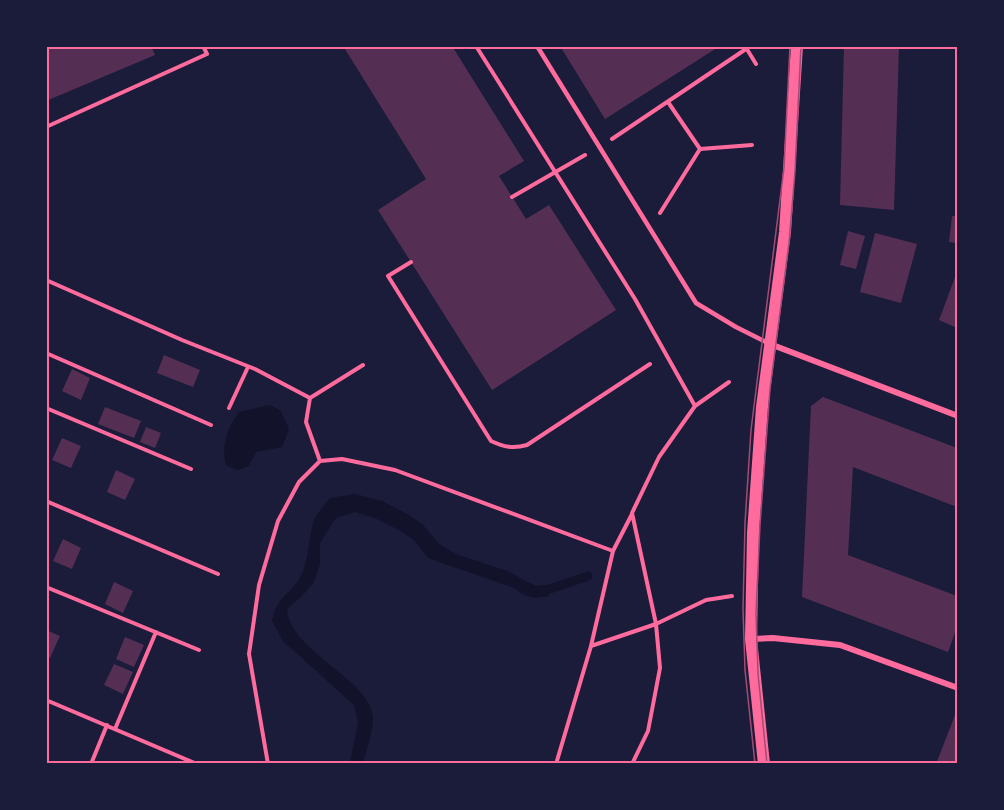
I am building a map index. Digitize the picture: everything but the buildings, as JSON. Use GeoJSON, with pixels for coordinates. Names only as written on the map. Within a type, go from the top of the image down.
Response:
{"type":"FeatureCollection","features":[{"type":"Feature","properties":{"kind":"main road"},"geometry":{"type":"LineString","coordinates":[[764,764],[751,639],[751,594],[757,463],[785,232],[796,46]]}},
{"type":"Feature","properties":{"kind":"street"},"geometry":{"type":"LineString","coordinates":[[770,344],[957,416]]}},
{"type":"Feature","properties":{"kind":"street"},"geometry":{"type":"LineString","coordinates":[[751,639],[772,638],[840,645],[957,688]]}},
{"type":"Feature","properties":{"kind":"lane"},"geometry":{"type":"LineString","coordinates":[[537,46],[696,303],[770,344]]}},
{"type":"Feature","properties":{"kind":"path"},"geometry":{"type":"LineString","coordinates":[[46,127],[207,54],[203,46]]}},
{"type":"Feature","properties":{"kind":"path"},"geometry":{"type":"LineString","coordinates":[[476,46],[635,299],[695,406]]}},
{"type":"Feature","properties":{"kind":"path"},"geometry":{"type":"LineString","coordinates":[[609,141],[745,48],[756,64]]}},
{"type":"Feature","properties":{"kind":"path"},"geometry":{"type":"LineString","coordinates":[[668,102],[700,149]]}},
{"type":"Feature","properties":{"kind":"path"},"geometry":{"type":"LineString","coordinates":[[700,149],[752,145]]}},
{"type":"Feature","properties":{"kind":"path"},"geometry":{"type":"LineString","coordinates":[[512,197],[599,147]]}},
{"type":"Feature","properties":{"kind":"path"},"geometry":{"type":"LineString","coordinates":[[651,228],[700,149]]}},
{"type":"Feature","properties":{"kind":"path"},"geometry":{"type":"LineString","coordinates":[[411,262],[388,276],[491,441],[498,444],[511,447],[527,445],[650,364]]}},
{"type":"Feature","properties":{"kind":"path"},"geometry":{"type":"LineString","coordinates":[[46,280],[283,382],[310,398]]}},
{"type":"Feature","properties":{"kind":"path"},"geometry":{"type":"LineString","coordinates":[[46,353],[211,425]]}},
{"type":"Feature","properties":{"kind":"path"},"geometry":{"type":"LineString","coordinates":[[320,461],[306,422],[310,398],[363,365]]}},
{"type":"Feature","properties":{"kind":"path"},"geometry":{"type":"LineString","coordinates":[[229,408],[248,367]]}},
{"type":"Feature","properties":{"kind":"path"},"geometry":{"type":"LineString","coordinates":[[556,764],[591,646],[614,551],[658,457],[695,406],[729,382]]}},
{"type":"Feature","properties":{"kind":"path"},"geometry":{"type":"LineString","coordinates":[[46,408],[191,469]]}},
{"type":"Feature","properties":{"kind":"path"},"geometry":{"type":"LineString","coordinates":[[268,764],[249,654],[259,585],[278,521],[299,482],[320,461],[342,459],[395,470],[614,551]]}},
{"type":"Feature","properties":{"kind":"path"},"geometry":{"type":"LineString","coordinates":[[46,501],[219,574]]}},
{"type":"Feature","properties":{"kind":"path"},"geometry":{"type":"LineString","coordinates":[[632,513],[656,624],[660,668],[648,731],[632,764]]}},
{"type":"Feature","properties":{"kind":"path"},"geometry":{"type":"LineString","coordinates":[[46,587],[199,650]]}},
{"type":"Feature","properties":{"kind":"path"},"geometry":{"type":"LineString","coordinates":[[591,646],[656,624],[706,600],[751,594]]}},
{"type":"Feature","properties":{"kind":"path"},"geometry":{"type":"LineString","coordinates":[[115,729],[156,632]]}},
{"type":"Feature","properties":{"kind":"path"},"geometry":{"type":"LineString","coordinates":[[46,700],[197,764]]}},
{"type":"Feature","properties":{"kind":"path"},"geometry":{"type":"LineString","coordinates":[[91,764],[107,725]]}},
{"type":"Feature","properties":{"kind":"shaded area"},"geometry":{"type":"Polygon","coordinates":[[[270,405],[280,410],[289,429],[282,447],[256,452],[249,466],[237,470],[226,465],[224,450],[226,437],[239,412],[270,405]]]}},
{"type":"Feature","properties":{"kind":"shaded area"},"geometry":{"type":"Polygon","coordinates":[[[355,494],[382,501],[409,515],[423,525],[439,544],[456,554],[507,571],[536,586],[546,585],[549,596],[526,596],[514,588],[428,558],[414,540],[377,519],[355,512],[336,518],[320,543],[320,564],[314,582],[287,609],[291,624],[301,638],[346,678],[369,704],[373,723],[363,764],[350,763],[358,722],[354,705],[283,641],[272,621],[280,601],[295,585],[303,572],[316,516],[330,498],[355,494]]]}},
{"type":"Feature","properties":{"kind":"waterway"},"geometry":{"type":"LineString","coordinates":[[538,593],[588,576]]}},
{"type":"Feature","properties":{"kind":"tram line"},"geometry":{"type":"LineString","coordinates":[[755,764],[745,670],[743,609],[745,523],[751,430],[784,168],[790,46]]}},
{"type":"Feature","properties":{"kind":"tram line"},"geometry":{"type":"LineString","coordinates":[[767,764],[758,674],[756,613],[760,525],[770,389],[789,243],[801,46]]}}]}
